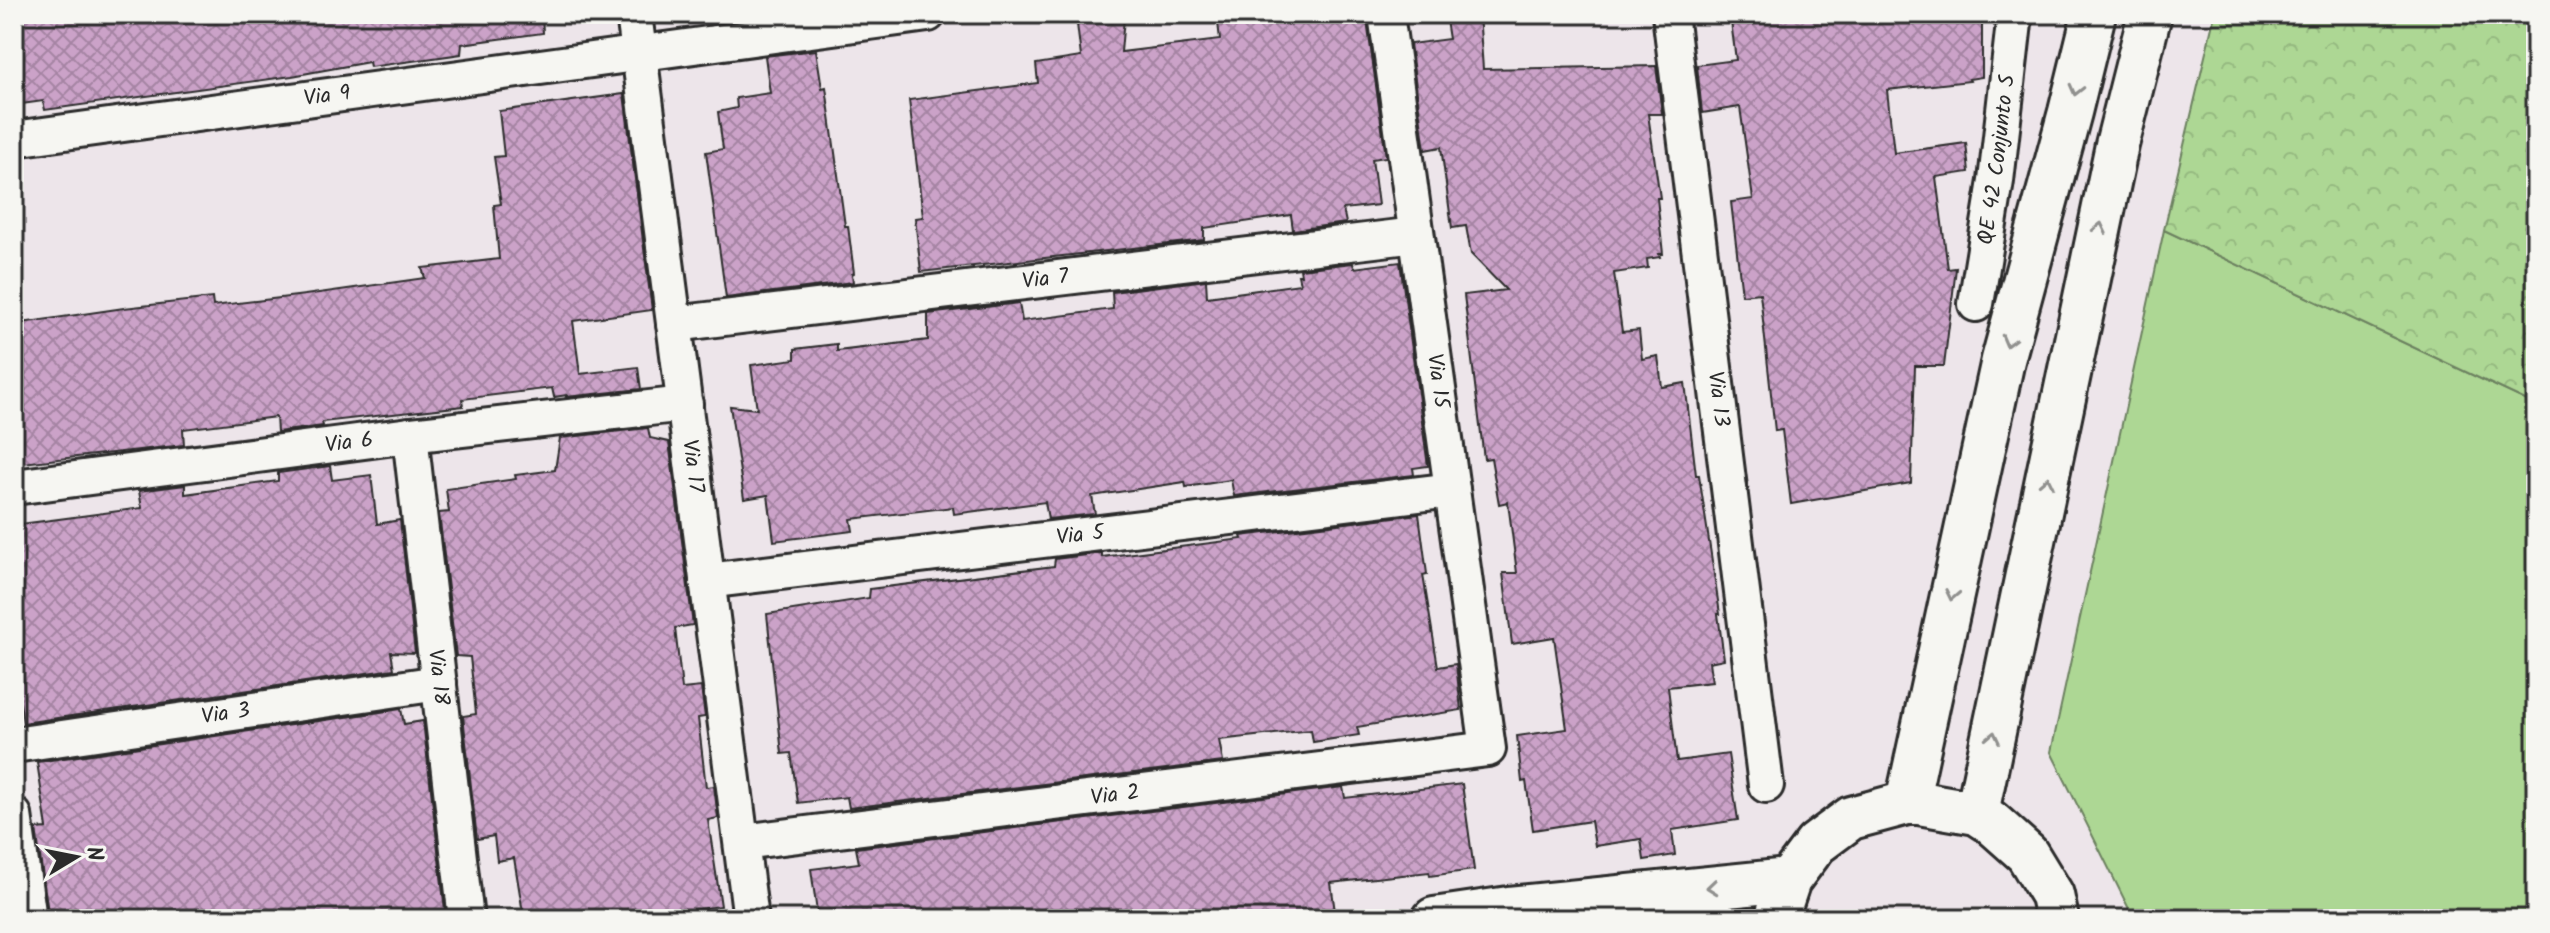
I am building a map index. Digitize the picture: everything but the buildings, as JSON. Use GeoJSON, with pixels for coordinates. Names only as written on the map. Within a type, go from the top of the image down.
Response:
{"type":"FeatureCollection","features":[{"type":"Feature","properties":{"kind":"street","name":"Via 17"},"geometry":{"type":"LineString","coordinates":[[634,14],[751,919]]}},
{"type":"Feature","properties":{"kind":"street","name":"Via 9"},"geometry":{"type":"LineString","coordinates":[[14,139],[928,14]]}},
{"type":"Feature","properties":{"kind":"street","name":"Via 15"},"geometry":{"type":"LineString","coordinates":[[1386,14],[1488,749]]}},
{"type":"Feature","properties":{"kind":"street","name":"Via 13"},"geometry":{"type":"LineString","coordinates":[[1670,14],[1766,785]]}},
{"type":"Feature","properties":{"kind":"street","name":"QE 42 Conjunto S"},"geometry":{"type":"LineString","coordinates":[[1976,304],[1996,181],[2015,14]]}},
{"type":"Feature","properties":{"kind":"street"},"geometry":{"type":"LineString","coordinates":[[1907,803],[2003,360],[2094,14]]}},
{"type":"Feature","properties":{"kind":"street"},"geometry":{"type":"LineString","coordinates":[[1977,813],[2117,145],[2150,14]]}},
{"type":"Feature","properties":{"kind":"street","name":"Via 7"},"geometry":{"type":"LineString","coordinates":[[674,324],[1416,235]]}},
{"type":"Feature","properties":{"kind":"street","name":"Via 6"},"geometry":{"type":"LineString","coordinates":[[14,487],[410,435],[685,404]]}},
{"type":"Feature","properties":{"kind":"street","name":"Via 18"},"geometry":{"type":"LineString","coordinates":[[410,435],[466,919]]}},
{"type":"Feature","properties":{"kind":"street","name":"Via 5"},"geometry":{"type":"LineString","coordinates":[[707,581],[1452,490]]}},
{"type":"Feature","properties":{"kind":"street","name":"Via 3"},"geometry":{"type":"LineString","coordinates":[[14,745],[439,683]]}},
{"type":"Feature","properties":{"kind":"street","name":"Via 2"},"geometry":{"type":"LineString","coordinates":[[742,842],[1488,749]]}},
{"type":"Feature","properties":{"kind":"street"},"geometry":{"type":"LineString","coordinates":[[1776,919],[1789,880],[1816,844],[1851,818],[1907,803],[1919,803],[1977,813],[2027,854],[2052,895],[2057,919]]}},
{"type":"Feature","properties":{"kind":"street"},"geometry":{"type":"LineString","coordinates":[[14,815],[29,919]]}},
{"type":"Feature","properties":{"kind":"street"},"geometry":{"type":"LineString","coordinates":[[1434,919],[1509,908],[1789,880]]}},
{"type":"Feature","properties":{"kind":"green space"},"geometry":{"type":"Polygon","coordinates":[[[2215,14],[2536,14],[2536,405],[2164,230],[2215,14]]]}},
{"type":"Feature","properties":{"kind":"green space"},"geometry":{"type":"Polygon","coordinates":[[[2164,230],[2536,405],[2536,919],[2134,919],[2051,752],[2164,230]]]}}]}
